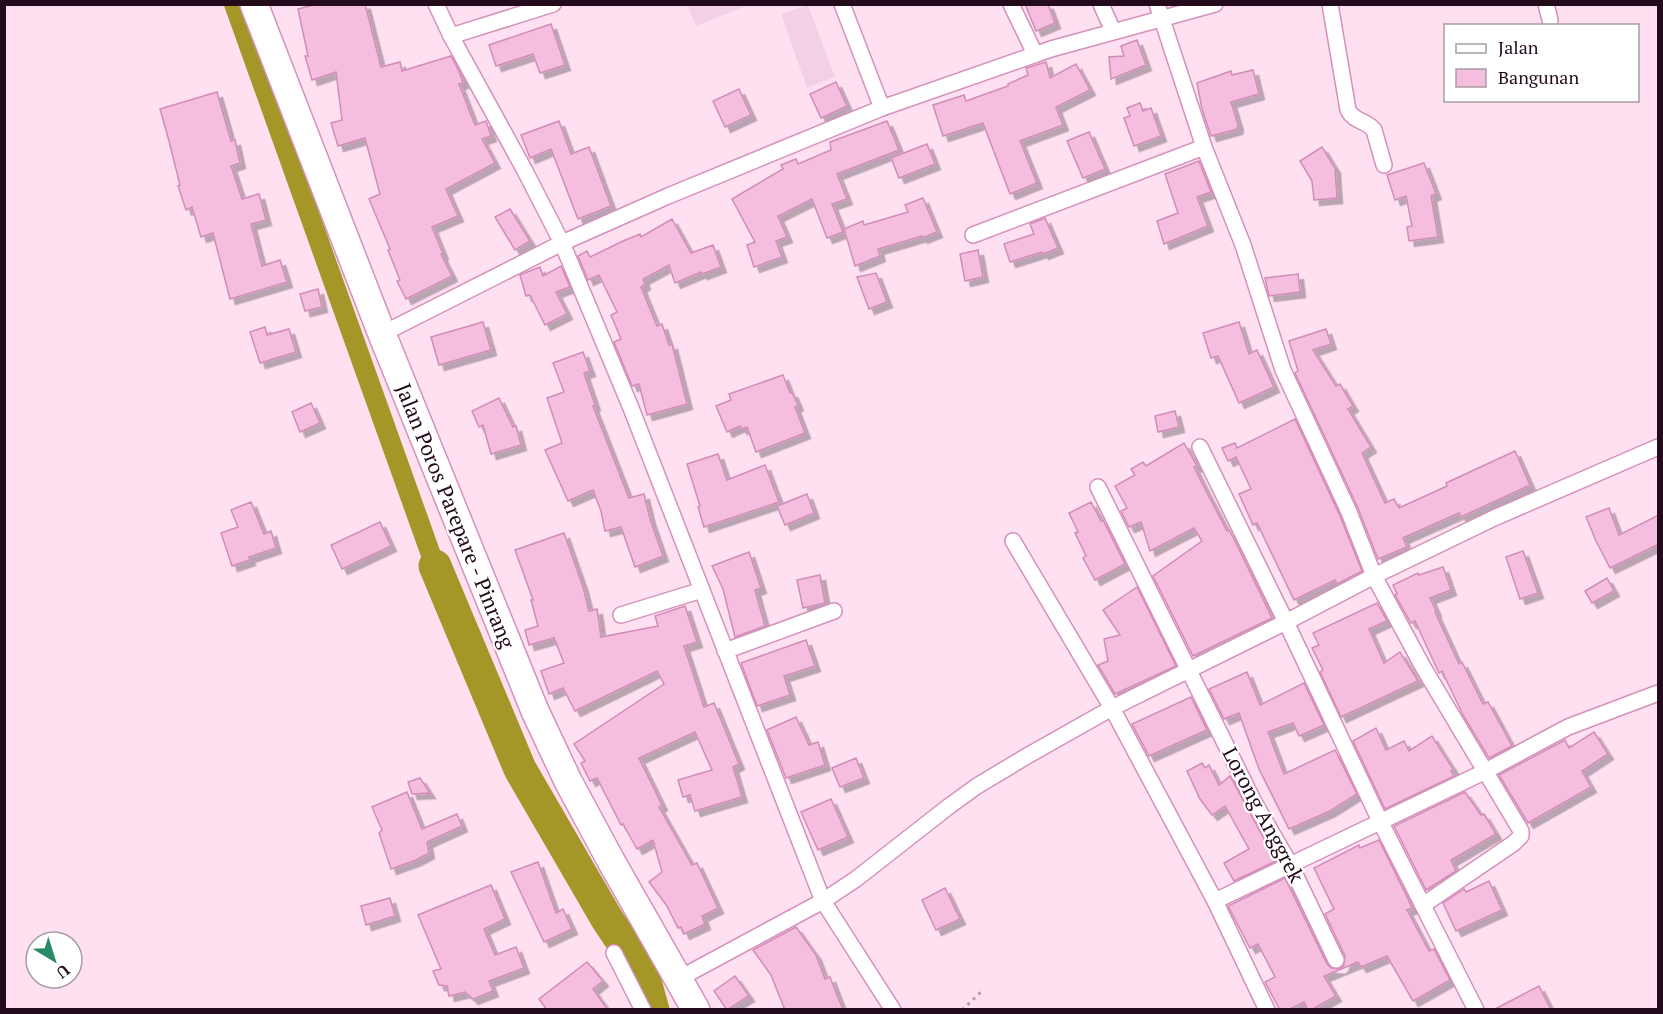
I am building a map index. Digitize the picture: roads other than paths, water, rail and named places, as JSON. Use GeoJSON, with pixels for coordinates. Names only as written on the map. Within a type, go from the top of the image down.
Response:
{"type":"FeatureCollection","features":[{"type":"Feature","properties":{"kind":"highway","name":"Jalan Poros Parepare - Pinrang"},"geometry":{"type":"LineString","coordinates":[[254,4],[382,334],[535,711],[568,781],[611,861],[680,978],[696,1010]]}},
{"type":"Feature","properties":{"kind":"street"},"geometry":{"type":"LineString","coordinates":[[436,4],[562,243],[632,408],[822,901],[893,1010]]}},
{"type":"Feature","properties":{"kind":"street"},"geometry":{"type":"LineString","coordinates":[[451,36],[553,4]]}},
{"type":"Feature","properties":{"kind":"street"},"geometry":{"type":"LineString","coordinates":[[842,4],[882,108]]}},
{"type":"Feature","properties":{"kind":"street"},"geometry":{"type":"LineString","coordinates":[[1011,4],[1035,54]]}},
{"type":"Feature","properties":{"kind":"street"},"geometry":{"type":"LineString","coordinates":[[1101,4],[1113,31]]}},
{"type":"Feature","properties":{"kind":"street"},"geometry":{"type":"LineString","coordinates":[[382,334],[562,243],[668,196],[882,108],[1035,54],[1113,31],[1159,11],[1215,4]]}},
{"type":"Feature","properties":{"kind":"street"},"geometry":{"type":"LineString","coordinates":[[1330,4],[1348,110],[1355,120],[1371,126],[1374,130],[1384,165]]}},
{"type":"Feature","properties":{"kind":"street"},"geometry":{"type":"LineString","coordinates":[[1546,4],[1550,20]]}},
{"type":"Feature","properties":{"kind":"street"},"geometry":{"type":"LineString","coordinates":[[1159,11],[1204,147],[1243,245],[1282,370],[1349,512],[1374,576],[1423,667],[1519,827],[1521,836],[1514,843],[1423,905]]}},
{"type":"Feature","properties":{"kind":"street"},"geometry":{"type":"LineString","coordinates":[[973,235],[1204,147]]}},
{"type":"Feature","properties":{"kind":"street"},"geometry":{"type":"LineString","coordinates":[[1200,447],[1380,821],[1476,1010]]}},
{"type":"Feature","properties":{"kind":"street"},"geometry":{"type":"LineString","coordinates":[[680,978],[822,901],[856,879],[977,786],[1112,708],[1494,518],[1659,447]]}},
{"type":"Feature","properties":{"kind":"street","name":"Lorong Anggrek"},"geometry":{"type":"LineString","coordinates":[[1098,487],[1254,802],[1291,866],[1336,960]]}},
{"type":"Feature","properties":{"kind":"street"},"geometry":{"type":"LineString","coordinates":[[1013,541],[1112,708],[1215,901],[1267,1010]]}},
{"type":"Feature","properties":{"kind":"street"},"geometry":{"type":"LineString","coordinates":[[621,615],[702,590]]}},
{"type":"Feature","properties":{"kind":"street"},"geometry":{"type":"LineString","coordinates":[[725,651],[834,610]]}},
{"type":"Feature","properties":{"kind":"street"},"geometry":{"type":"LineString","coordinates":[[1215,901],[1484,772],[1568,727],[1659,693]]}},
{"type":"Feature","properties":{"kind":"street"},"geometry":{"type":"LineString","coordinates":[[614,953],[643,1010]]}},
{"type":"Feature","properties":{"kind":"waterway"},"geometry":{"type":"LineString","coordinates":[[234,4],[435,566]]}},
{"type":"Feature","properties":{"kind":"waterway"},"geometry":{"type":"LineString","coordinates":[[435,566],[520,769],[607,919],[642,971],[653,1010]]}}]}
